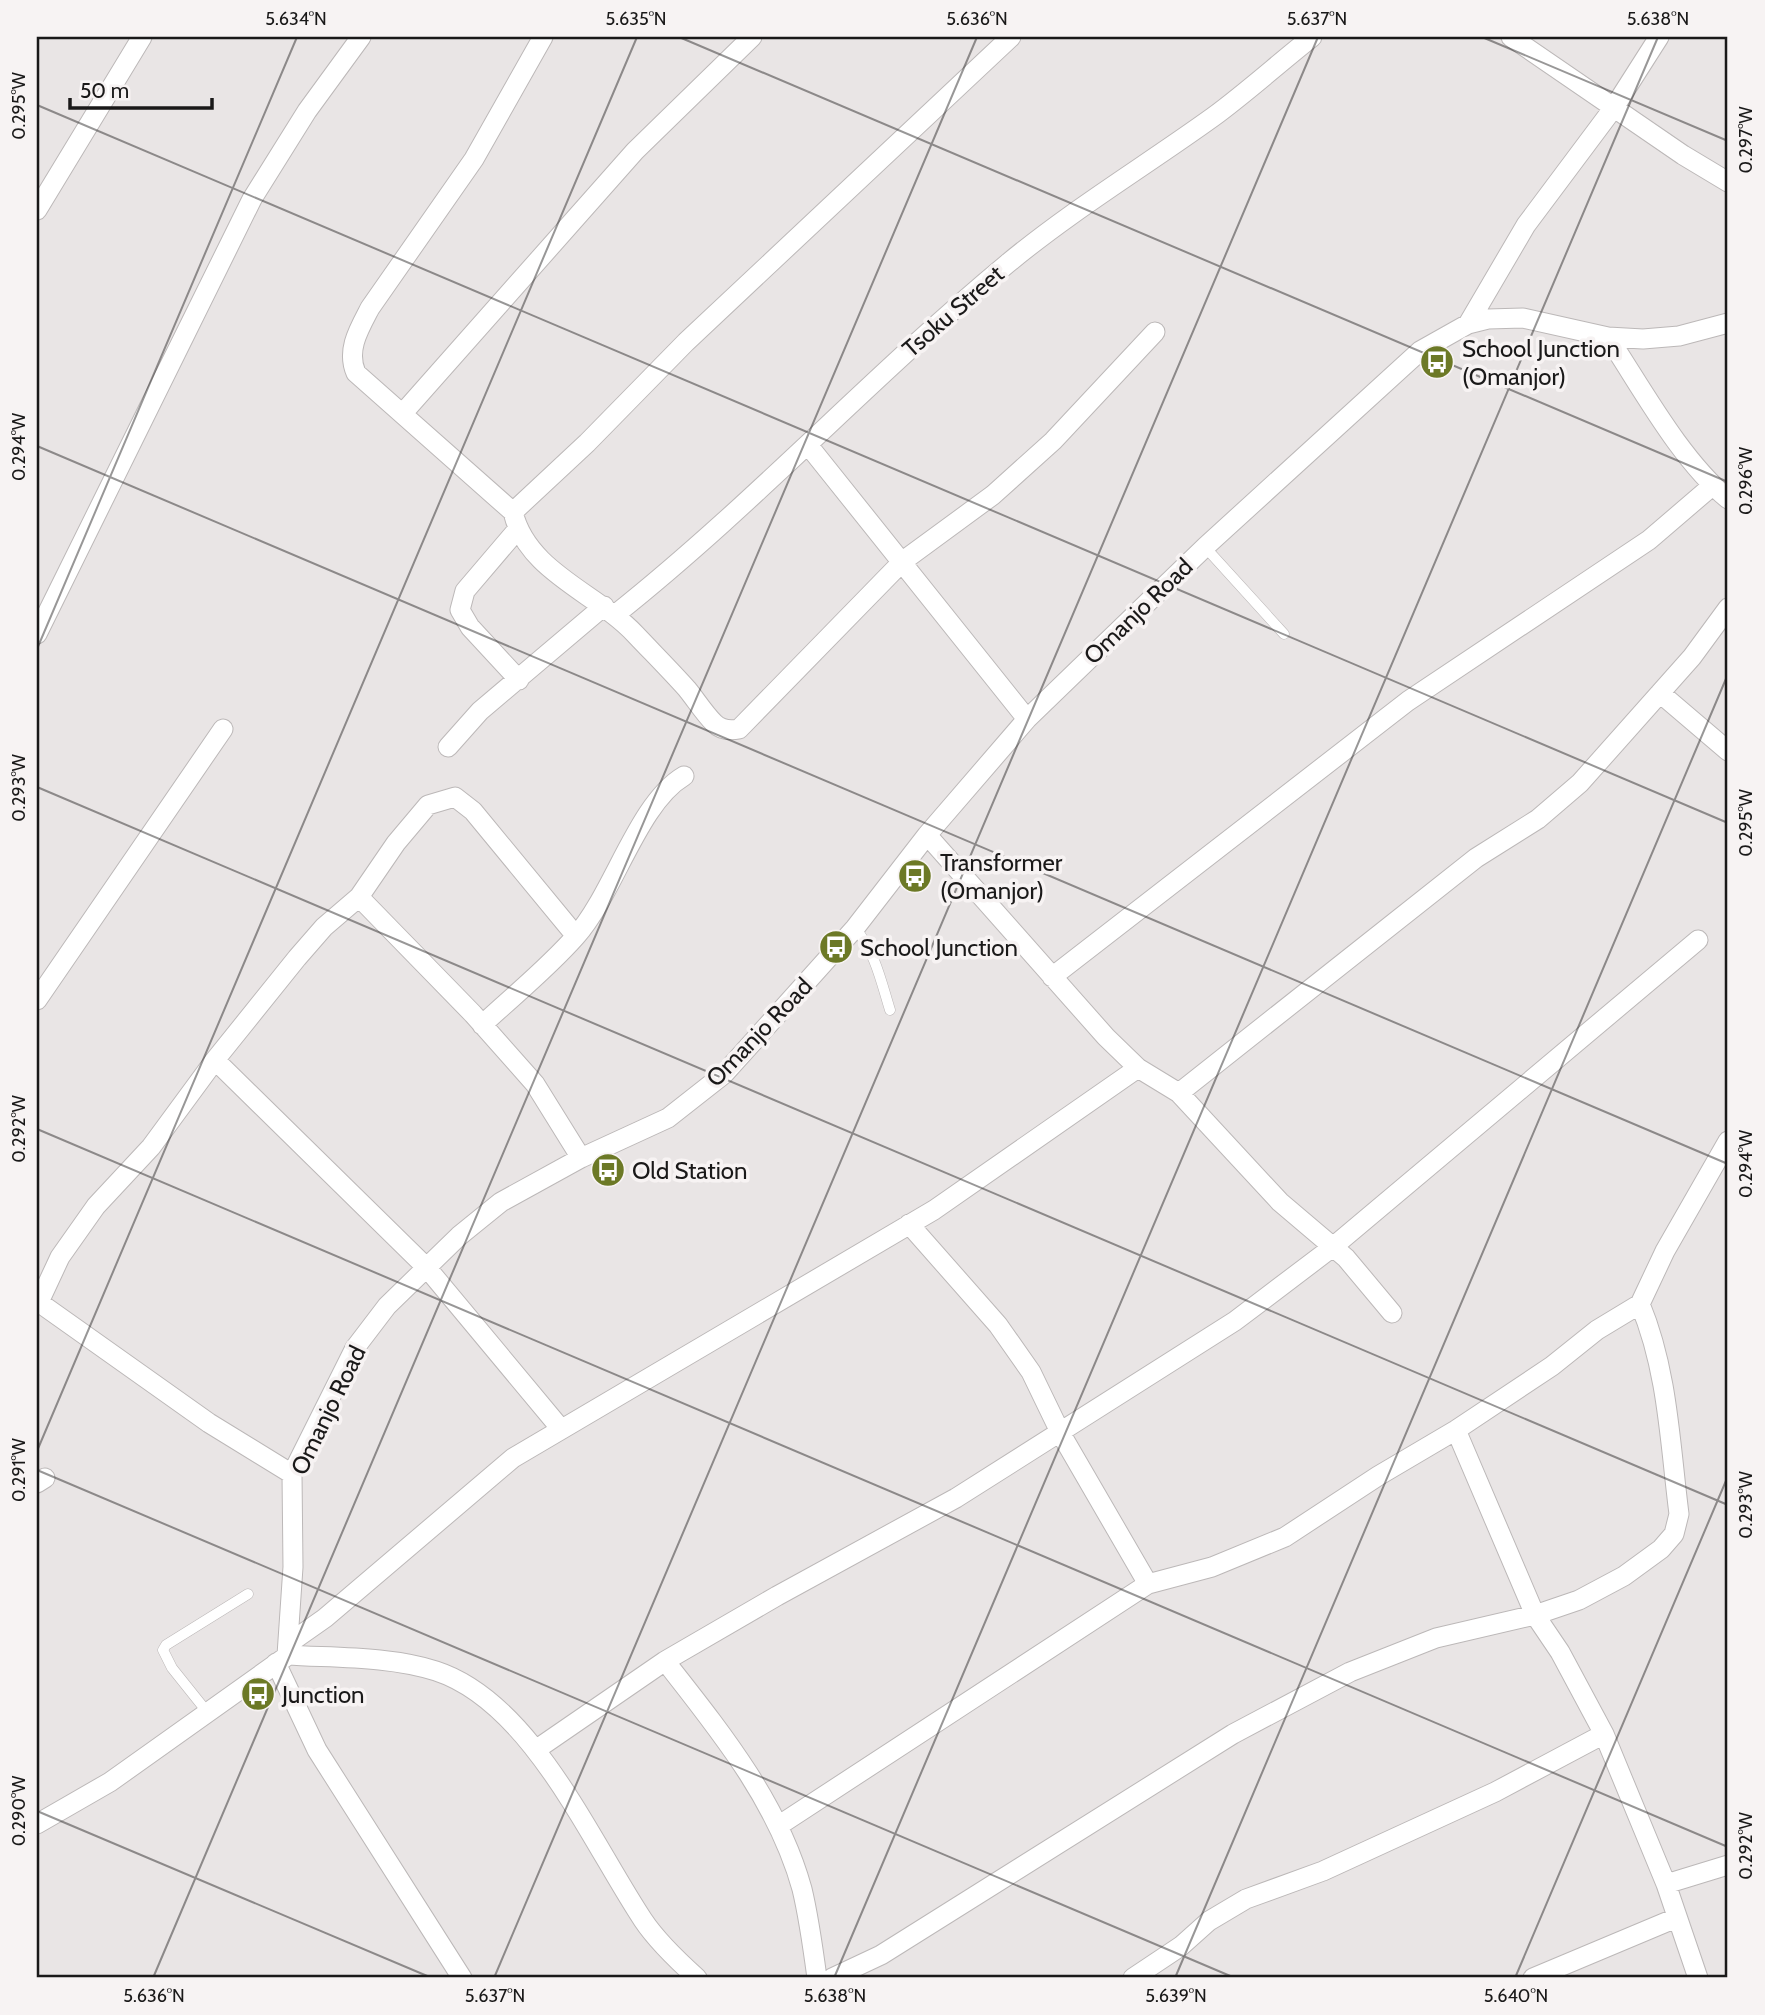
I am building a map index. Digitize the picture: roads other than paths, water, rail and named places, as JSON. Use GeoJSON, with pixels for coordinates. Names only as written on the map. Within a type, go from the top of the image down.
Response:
{"type":"FeatureCollection","features":[{"type":"Feature","properties":{"kind":"street"},"geometry":{"type":"LineString","coordinates":[[37,209],[142,37]]}},
{"type":"Feature","properties":{"kind":"street"},"geometry":{"type":"LineString","coordinates":[[37,634],[252,199],[307,111],[360,37]]}},
{"type":"Feature","properties":{"kind":"street"},"geometry":{"type":"LineString","coordinates":[[543,37],[474,159],[358,330],[351,350],[356,373],[403,413],[515,521],[560,577],[610,610],[688,691],[715,724],[727,731],[739,729],[903,561],[993,495],[1053,441],[1155,332]]}},
{"type":"Feature","properties":{"kind":"street"},"geometry":{"type":"LineString","coordinates":[[403,413],[626,161],[698,86],[752,37]]}},
{"type":"Feature","properties":{"kind":"street"},"geometry":{"type":"LineString","coordinates":[[519,680],[470,627],[460,610],[465,591],[515,521],[686,342],[1011,37]]}},
{"type":"Feature","properties":{"kind":"street","name":"Tsoku Street"},"geometry":{"type":"LineString","coordinates":[[448,747],[480,711],[519,680],[610,610],[674,568],[937,323],[1010,262],[1079,208],[1215,116],[1312,37]]}},
{"type":"Feature","properties":{"kind":"street"},"geometry":{"type":"LineString","coordinates":[[1511,37],[1683,155],[1728,182]]}},
{"type":"Feature","properties":{"kind":"street"},"geometry":{"type":"LineString","coordinates":[[1468,324],[1526,225],[1615,106],[1659,37]]}},
{"type":"Feature","properties":{"kind":"street","name":"Omanjo Road"},"geometry":{"type":"LineString","coordinates":[[284,1654],[293,1567],[292,1474],[355,1348],[387,1306],[459,1236],[501,1202],[581,1158],[668,1118],[724,1074],[855,928],[927,835],[1027,719],[1205,547],[1420,351],[1468,324],[1488,319],[1523,318],[1608,337],[1643,339],[1679,336],[1728,323]]}},
{"type":"Feature","properties":{"kind":"street"},"geometry":{"type":"LineString","coordinates":[[1608,337],[1657,412],[1713,486],[1728,499]]}},
{"type":"Feature","properties":{"kind":"street"},"geometry":{"type":"LineString","coordinates":[[808,445],[1027,719]]}},
{"type":"Feature","properties":{"kind":"street"},"geometry":{"type":"LineString","coordinates":[[1052,977],[1408,701],[1649,540],[1713,486]]}},
{"type":"Feature","properties":{"kind":"street"},"geometry":{"type":"LineString","coordinates":[[1178,1093],[1476,858],[1538,819],[1580,783],[1660,693],[1728,608]]}},
{"type":"Feature","properties":{"kind":"street"},"geometry":{"type":"LineString","coordinates":[[1660,693],[1728,751]]}},
{"type":"Feature","properties":{"kind":"street"},"geometry":{"type":"LineString","coordinates":[[37,1000],[223,729]]}},
{"type":"Feature","properties":{"kind":"street"},"geometry":{"type":"LineString","coordinates":[[482,1025],[576,936],[618,872],[661,794],[684,776]]}},
{"type":"Feature","properties":{"kind":"street"},"geometry":{"type":"LineString","coordinates":[[292,1474],[209,1423],[38,1302],[60,1257],[96,1206],[151,1147],[215,1060],[324,927],[359,897],[396,843],[428,805],[455,797],[472,811],[576,936]]}},
{"type":"Feature","properties":{"kind":"street"},"geometry":{"type":"LineString","coordinates":[[927,835],[1035,954],[1052,977],[1138,1068],[1178,1093],[1280,1202],[1334,1246],[1392,1313]]}},
{"type":"Feature","properties":{"kind":"street"},"geometry":{"type":"LineString","coordinates":[[359,897],[535,1084],[581,1158]]}},
{"type":"Feature","properties":{"kind":"street"},"geometry":{"type":"LineString","coordinates":[[537,1749],[665,1661],[777,1596],[879,1543],[1061,1434],[1236,1321],[1334,1246],[1698,940]]}},
{"type":"Feature","properties":{"kind":"street"},"geometry":{"type":"LineString","coordinates":[[215,1060],[427,1268],[561,1429]]}},
{"type":"Feature","properties":{"kind":"street"},"geometry":{"type":"LineString","coordinates":[[37,1824],[110,1782],[208,1713],[284,1654],[513,1458],[909,1224],[1138,1068]]}},
{"type":"Feature","properties":{"kind":"street"},"geometry":{"type":"LineString","coordinates":[[778,1826],[1148,1584],[1212,1567],[1285,1537],[1378,1476],[1456,1430],[1552,1366],[1597,1330],[1640,1304],[1665,1251],[1728,1141]]}},
{"type":"Feature","properties":{"kind":"street"},"geometry":{"type":"LineString","coordinates":[[909,1224],[998,1325],[1031,1372],[1061,1434],[1148,1584]]}},
{"type":"Feature","properties":{"kind":"street"},"geometry":{"type":"LineString","coordinates":[[832,1978],[881,1955],[1233,1734],[1350,1672],[1436,1638],[1535,1615],[1579,1600],[1624,1576],[1661,1549],[1674,1534],[1679,1514],[1664,1386],[1649,1326],[1640,1304]]}},
{"type":"Feature","properties":{"kind":"street"},"geometry":{"type":"LineString","coordinates":[[1456,1430],[1535,1615],[1560,1652],[1604,1734],[1666,1884],[1698,1978]]}},
{"type":"Feature","properties":{"kind":"street"},"geometry":{"type":"LineString","coordinates":[[284,1654],[374,1661],[436,1671],[475,1690],[537,1749],[643,1921],[697,1978]]}},
{"type":"Feature","properties":{"kind":"street"},"geometry":{"type":"LineString","coordinates":[[284,1654],[317,1750],[462,1978]]}},
{"type":"Feature","properties":{"kind":"street"},"geometry":{"type":"LineString","coordinates":[[665,1661],[729,1742],[778,1826],[801,1888],[817,1978]]}},
{"type":"Feature","properties":{"kind":"street"},"geometry":{"type":"LineString","coordinates":[[1133,1978],[1181,1946],[1209,1921],[1246,1899],[1323,1871],[1495,1792],[1542,1770],[1604,1734]]}},
{"type":"Feature","properties":{"kind":"street"},"geometry":{"type":"LineString","coordinates":[[1666,1884],[1728,1865]]}},
{"type":"Feature","properties":{"kind":"street"},"geometry":{"type":"LineString","coordinates":[[1533,1978],[1676,1918]]}},
{"type":"Feature","properties":{"kind":"lane"},"geometry":{"type":"LineString","coordinates":[[1205,547],[1284,634]]}},
{"type":"Feature","properties":{"kind":"lane"},"geometry":{"type":"LineString","coordinates":[[855,928],[867,943],[875,961],[890,1010]]}},
{"type":"Feature","properties":{"kind":"lane"},"geometry":{"type":"LineString","coordinates":[[208,1713],[172,1668],[163,1650],[166,1644],[248,1594]]}},
{"type":"Feature","properties":{"kind":"place","name":"School Junction (Omanjor)"},"geometry":{"type":"Point","coordinates":[1437,362]}},
{"type":"Feature","properties":{"kind":"place","name":"Transformer (Omanjor)"},"geometry":{"type":"Point","coordinates":[915,876]}},
{"type":"Feature","properties":{"kind":"place","name":"School Junction"},"geometry":{"type":"Point","coordinates":[836,947]}},
{"type":"Feature","properties":{"kind":"place","name":"Old Station"},"geometry":{"type":"Point","coordinates":[608,1170]}},
{"type":"Feature","properties":{"kind":"place","name":"Junction"},"geometry":{"type":"Point","coordinates":[258,1694]}}]}
